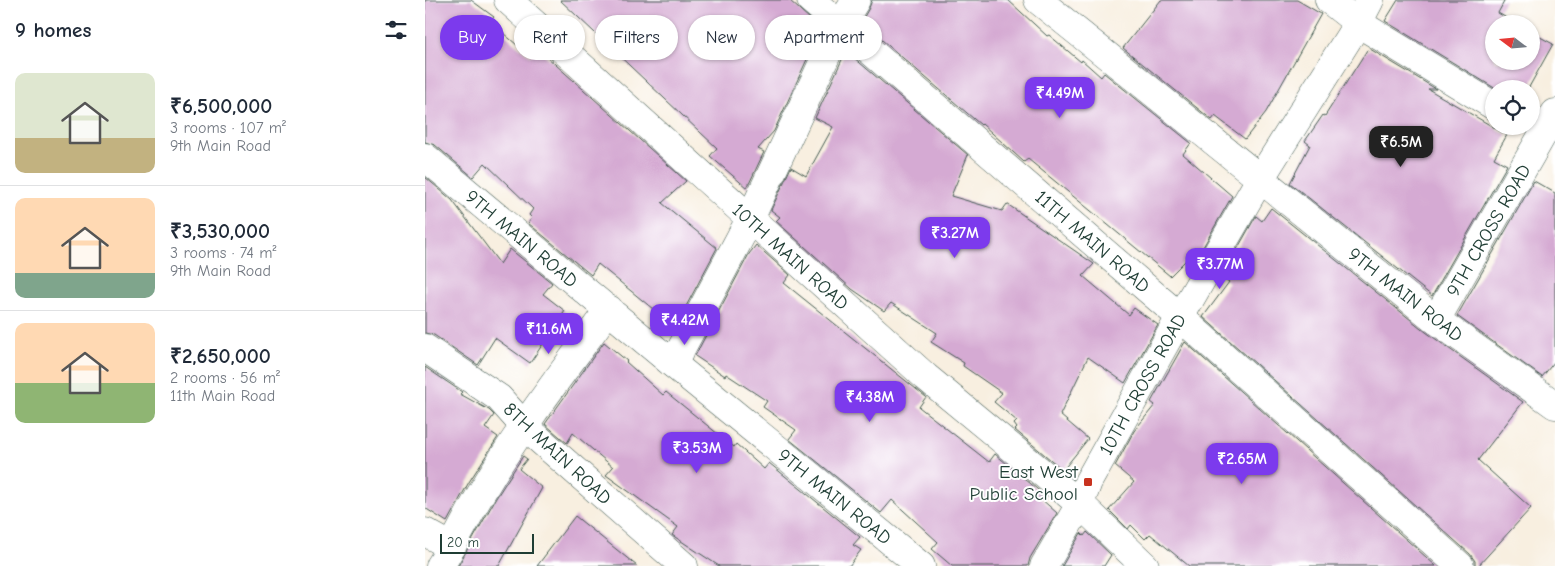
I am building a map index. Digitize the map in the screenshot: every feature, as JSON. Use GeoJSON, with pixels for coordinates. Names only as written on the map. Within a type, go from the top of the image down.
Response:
{"type":"FeatureCollection","features":[{"type":"Feature","properties":{"kind":"street","name":"10TH MAIN ROAD"},"geometry":{"type":"LineString","coordinates":[[508,0],[926,377],[1080,504],[1145,566]]}},
{"type":"Feature","properties":{"kind":"street","name":"11TH MAIN ROAD"},"geometry":{"type":"LineString","coordinates":[[811,0],[830,15]]}},
{"type":"Feature","properties":{"kind":"street"},"geometry":{"type":"LineString","coordinates":[[847,15],[856,0]]}},
{"type":"Feature","properties":{"kind":"street","name":"9TH MAIN ROAD"},"geometry":{"type":"LineString","coordinates":[[1038,0],[1436,320],[1555,405]]}},
{"type":"Feature","properties":{"kind":"street"},"geometry":{"type":"LineString","coordinates":[[1329,0],[1364,12],[1485,99]]}},
{"type":"Feature","properties":{"kind":"street","name":"10TH CROSS ROAD"},"geometry":{"type":"LineString","coordinates":[[1044,566],[1080,504],[1088,482],[1260,178],[1364,12]]}},
{"type":"Feature","properties":{"kind":"street","name":"11TH MAIN ROAD"},"geometry":{"type":"LineString","coordinates":[[882,59],[1180,317],[1460,566]]}},
{"type":"Feature","properties":{"kind":"street"},"geometry":{"type":"LineString","coordinates":[[673,364],[749,219],[824,60]]}},
{"type":"Feature","properties":{"kind":"street","name":"9TH CROSS ROAD"},"geometry":{"type":"LineString","coordinates":[[1436,320],[1545,130]]}},
{"type":"Feature","properties":{"kind":"street","name":"9TH MAIN ROAD"},"geometry":{"type":"LineString","coordinates":[[425,157],[673,364],[921,566]]}},
{"type":"Feature","properties":{"kind":"street"},"geometry":{"type":"LineString","coordinates":[[425,532],[446,556],[483,490],[524,426],[609,309]]}},
{"type":"Feature","properties":{"kind":"street","name":"8TH MAIN ROAD"},"geometry":{"type":"LineString","coordinates":[[425,348],[499,398],[524,426],[683,566]]}},
{"type":"Feature","properties":{"kind":"building"},"geometry":{"type":"Polygon","coordinates":[[[425,0],[471,0],[491,15],[440,15],[440,60],[504,60],[504,34],[514,42],[514,60],[550,60],[686,181],[662,203],[717,248],[675,327],[598,264],[591,275],[528,223],[532,218],[529,215],[533,209],[485,163],[473,177],[435,145],[425,142],[425,0]]]}},
{"type":"Feature","properties":{"kind":"building"},"geometry":{"type":"Polygon","coordinates":[[[560,0],[789,0],[806,15],[765,15],[765,60],[807,60],[774,131],[758,149],[764,152],[747,188],[710,156],[717,148],[624,60],[678,60],[678,15],[595,15],[595,33],[585,24],[585,15],[576,15],[560,0]]]}},
{"type":"Feature","properties":{"kind":"building"},"geometry":{"type":"Polygon","coordinates":[[[872,0],[1008,0],[1047,36],[1049,35],[1081,62],[1082,60],[1101,77],[1104,73],[1191,143],[1183,154],[1232,196],[1198,256],[1194,252],[1170,276],[1028,159],[1024,162],[882,40],[882,15],[865,15],[872,0]]]}},
{"type":"Feature","properties":{"kind":"building"},"geometry":{"type":"Polygon","coordinates":[[[1161,0],[1297,0],[1321,14],[1266,112],[1245,139],[1215,116],[1212,120],[1123,48],[1161,0]]]}},
{"type":"Feature","properties":{"kind":"building"},"geometry":{"type":"Polygon","coordinates":[[[1398,0],[1505,0],[1498,13],[1501,15],[1485,15],[1485,70],[1539,70],[1533,80],[1485,80],[1485,82],[1385,21],[1398,0]]]}},
{"type":"Feature","properties":{"kind":"building"},"geometry":{"type":"Polygon","coordinates":[[[1540,37],[1553,44],[1540,67],[1540,37]]]}},
{"type":"Feature","properties":{"kind":"building"},"geometry":{"type":"Polygon","coordinates":[[[1370,49],[1436,89],[1428,89],[1485,122],[1485,135],[1507,135],[1494,158],[1507,165],[1432,296],[1290,183],[1310,145],[1305,141],[1323,115],[1325,116],[1367,50],[1369,51],[1370,49]]]}},
{"type":"Feature","properties":{"kind":"building"},"geometry":{"type":"Polygon","coordinates":[[[842,60],[857,60],[968,155],[951,196],[1002,211],[1007,204],[1094,264],[1083,276],[1129,315],[1134,308],[1158,325],[1125,383],[1088,357],[1060,415],[1088,439],[1063,470],[1015,430],[1017,428],[1014,424],[1017,421],[994,402],[1002,393],[963,366],[964,363],[931,342],[937,333],[891,303],[884,311],[852,289],[776,221],[780,217],[771,210],[791,167],[806,176],[833,127],[815,118],[842,60]]]}},
{"type":"Feature","properties":{"kind":"building"},"geometry":{"type":"Polygon","coordinates":[[[425,177],[452,200],[500,264],[510,249],[552,283],[543,294],[565,311],[530,363],[495,338],[478,365],[434,335],[425,333],[425,177]]]}},
{"type":"Feature","properties":{"kind":"building"},"geometry":{"type":"Polygon","coordinates":[[[1534,181],[1555,193],[1555,361],[1542,377],[1457,316],[1534,181]]]}},
{"type":"Feature","properties":{"kind":"building"},"geometry":{"type":"Polygon","coordinates":[[[1271,208],[1426,332],[1523,402],[1478,460],[1531,508],[1478,566],[1475,566],[1475,561],[1470,554],[1203,317],[1229,282],[1222,276],[1256,216],[1262,221],[1271,208]]]}},
{"type":"Feature","properties":{"kind":"building"},"geometry":{"type":"Polygon","coordinates":[[[756,245],[790,275],[784,283],[926,397],[919,407],[989,462],[995,454],[1043,494],[1040,498],[1057,513],[1030,558],[1028,566],[952,566],[932,549],[938,542],[892,500],[881,513],[789,439],[796,430],[763,407],[767,401],[695,356],[749,254],[756,245]]]}},
{"type":"Feature","properties":{"kind":"building"},"geometry":{"type":"Polygon","coordinates":[[[604,342],[663,395],[666,392],[734,447],[736,444],[764,469],[769,463],[860,537],[853,545],[861,550],[849,566],[719,566],[672,535],[678,527],[606,475],[613,467],[573,433],[567,443],[545,424],[604,342]]]}},
{"type":"Feature","properties":{"kind":"building"},"geometry":{"type":"Polygon","coordinates":[[[1185,342],[1436,566],[1189,566],[1150,534],[1145,539],[1131,525],[1128,529],[1109,510],[1134,482],[1115,466],[1134,431],[1155,405],[1151,402],[1185,342]]]}},
{"type":"Feature","properties":{"kind":"building"},"geometry":{"type":"Polygon","coordinates":[[[425,367],[462,392],[460,394],[489,410],[494,415],[485,428],[498,437],[469,482],[447,522],[425,508],[425,367]]]}},
{"type":"Feature","properties":{"kind":"building"},"geometry":{"type":"Polygon","coordinates":[[[523,456],[527,459],[519,469],[542,488],[499,566],[458,566],[496,498],[523,456]]]}},
{"type":"Feature","properties":{"kind":"building"},"geometry":{"type":"Polygon","coordinates":[[[575,516],[637,566],[537,566],[575,516]]]}},
{"type":"Feature","properties":{"kind":"building"},"geometry":{"type":"Polygon","coordinates":[[[1087,532],[1111,555],[1104,566],[1062,566],[1081,533],[1084,536],[1087,532]]]}},
{"type":"Feature","properties":{"kind":"place","name":"East West Public School"},"geometry":{"type":"Point","coordinates":[1088,482]}}]}
